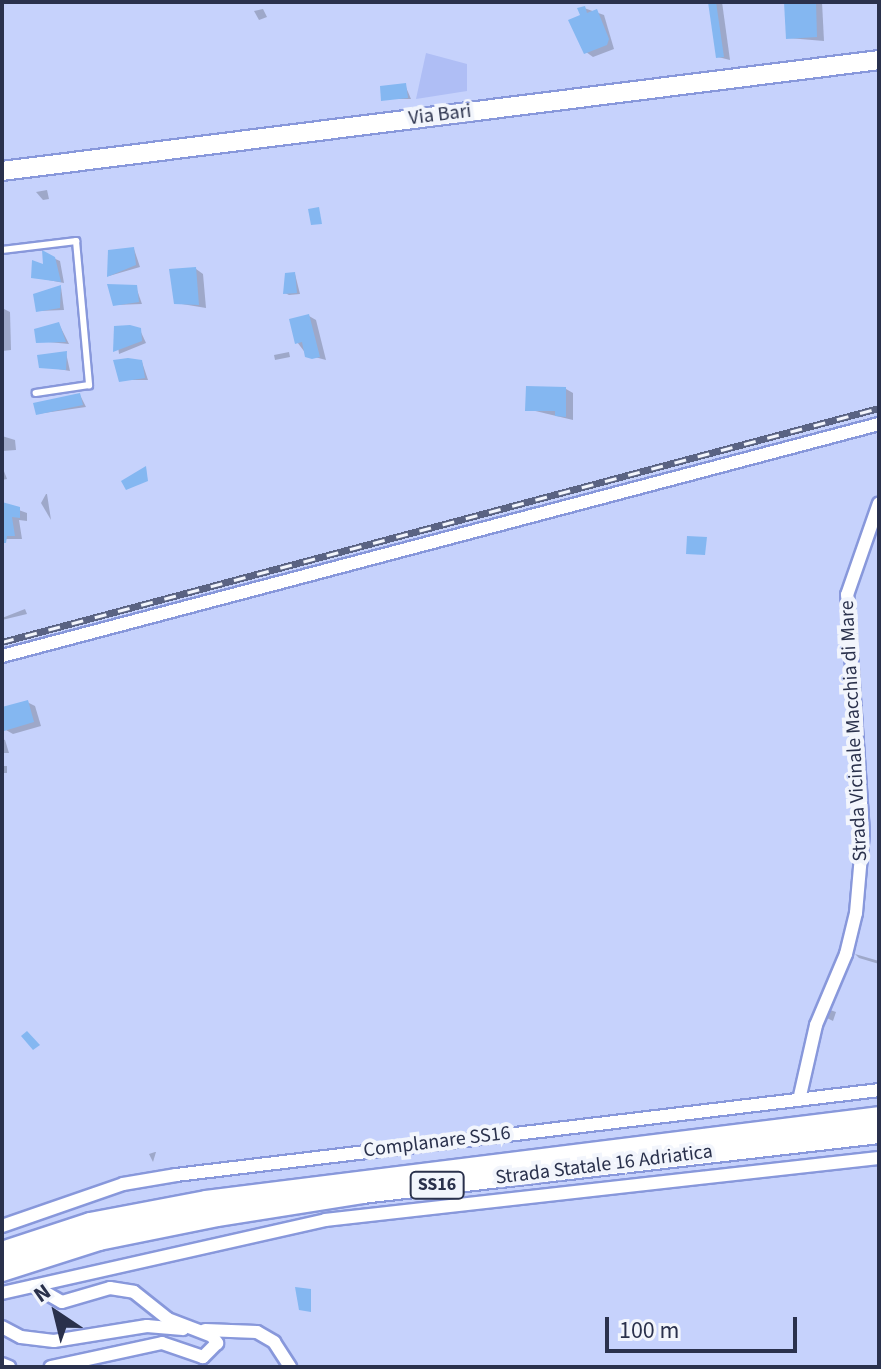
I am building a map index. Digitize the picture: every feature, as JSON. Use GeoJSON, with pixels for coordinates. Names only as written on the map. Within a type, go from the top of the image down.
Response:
{"type":"FeatureCollection","features":[{"type":"Feature","properties":{"kind":"highway","name":"Strada Statale 16 Adriatica"},"geometry":{"type":"LineString","coordinates":[[2,1252],[90,1223],[206,1201],[879,1117]]}},
{"type":"Feature","properties":{"kind":"highway","name":"Strada Statale 16 Adriatica"},"geometry":{"type":"LineString","coordinates":[[2,1271],[99,1240],[217,1216],[362,1193],[879,1133]]}},
{"type":"Feature","properties":{"kind":"main road","name":"Via Bari"},"geometry":{"type":"LineString","coordinates":[[2,171],[879,60]]}},
{"type":"Feature","properties":{"kind":"street"},"geometry":{"type":"LineString","coordinates":[[2,656],[879,424]]}},
{"type":"Feature","properties":{"kind":"street","name":"Strada Vicinale Macchia di Mare"},"geometry":{"type":"LineString","coordinates":[[799,1100],[816,1025],[846,954],[856,913],[863,833],[847,595],[879,503]]}},
{"type":"Feature","properties":{"kind":"street","name":"Complanare SS16"},"geometry":{"type":"LineString","coordinates":[[2,1226],[123,1184],[176,1175],[879,1090]]}},
{"type":"Feature","properties":{"kind":"street"},"geometry":{"type":"LineString","coordinates":[[2,1293],[325,1220],[879,1158]]}},
{"type":"Feature","properties":{"kind":"street"},"geometry":{"type":"LineString","coordinates":[[34,1286],[62,1302],[123,1289],[168,1319],[199,1330],[217,1343],[203,1357],[162,1343],[51,1367]]}},
{"type":"Feature","properties":{"kind":"street"},"geometry":{"type":"LineString","coordinates":[[2,1327],[21,1337],[54,1341],[147,1326],[257,1332],[274,1342],[290,1367]]}},
{"type":"Feature","properties":{"kind":"street"},"geometry":{"type":"LineString","coordinates":[[2,1364],[9,1367]]}},
{"type":"Feature","properties":{"kind":"lane"},"geometry":{"type":"LineString","coordinates":[[2,250],[76,241],[89,385],[36,393]]}},
{"type":"Feature","properties":{"kind":"shaded area"},"geometry":{"type":"Polygon","coordinates":[[[426,53],[467,64],[467,91],[416,99],[426,53]]]}},
{"type":"Feature","properties":{"kind":"building"},"geometry":{"type":"Polygon","coordinates":[[[708,2],[716,2],[724,57],[716,58],[708,2]]]}},
{"type":"Feature","properties":{"kind":"building"},"geometry":{"type":"Polygon","coordinates":[[[784,2],[816,2],[817,37],[786,39],[784,2]]]}},
{"type":"Feature","properties":{"kind":"building"},"geometry":{"type":"Polygon","coordinates":[[[585,6],[587,13],[597,9],[609,39],[607,45],[584,54],[568,20],[580,15],[577,8],[585,6]]]}},
{"type":"Feature","properties":{"kind":"building"},"geometry":{"type":"Polygon","coordinates":[[[406,83],[408,98],[381,101],[380,86],[406,83]]]}},
{"type":"Feature","properties":{"kind":"building"},"geometry":{"type":"Polygon","coordinates":[[[319,207],[322,224],[311,225],[308,209],[319,207]]]}},
{"type":"Feature","properties":{"kind":"building"},"geometry":{"type":"Polygon","coordinates":[[[134,247],[136,265],[107,277],[108,250],[134,247]]]}},
{"type":"Feature","properties":{"kind":"building"},"geometry":{"type":"Polygon","coordinates":[[[42,250],[55,257],[61,282],[31,278],[32,260],[43,264],[42,250]]]}},
{"type":"Feature","properties":{"kind":"building"},"geometry":{"type":"Polygon","coordinates":[[[196,267],[199,305],[174,304],[169,269],[196,267]]]}},
{"type":"Feature","properties":{"kind":"building"},"geometry":{"type":"Polygon","coordinates":[[[295,272],[297,293],[283,294],[285,273],[295,272]]]}},
{"type":"Feature","properties":{"kind":"building"},"geometry":{"type":"Polygon","coordinates":[[[107,284],[137,285],[139,302],[113,306],[107,284]]]}},
{"type":"Feature","properties":{"kind":"building"},"geometry":{"type":"Polygon","coordinates":[[[61,285],[60,308],[36,312],[33,294],[61,285]]]}},
{"type":"Feature","properties":{"kind":"building"},"geometry":{"type":"Polygon","coordinates":[[[309,314],[320,357],[312,359],[305,357],[302,342],[295,344],[289,319],[309,314]]]}},
{"type":"Feature","properties":{"kind":"building"},"geometry":{"type":"Polygon","coordinates":[[[59,322],[66,342],[36,343],[34,329],[59,322]]]}},
{"type":"Feature","properties":{"kind":"building"},"geometry":{"type":"Polygon","coordinates":[[[114,326],[141,328],[142,341],[113,352],[114,326]]]}},
{"type":"Feature","properties":{"kind":"building"},"geometry":{"type":"Polygon","coordinates":[[[67,351],[66,370],[39,368],[37,355],[67,351]]]}},
{"type":"Feature","properties":{"kind":"building"},"geometry":{"type":"Polygon","coordinates":[[[113,360],[142,360],[145,378],[119,382],[113,360]]]}},
{"type":"Feature","properties":{"kind":"building"},"geometry":{"type":"Polygon","coordinates":[[[526,386],[566,387],[566,417],[555,416],[555,411],[525,411],[526,386]]]}},
{"type":"Feature","properties":{"kind":"building"},"geometry":{"type":"Polygon","coordinates":[[[80,393],[83,405],[36,415],[33,403],[80,393]]]}},
{"type":"Feature","properties":{"kind":"building"},"geometry":{"type":"Polygon","coordinates":[[[146,466],[148,481],[126,490],[121,481],[146,466]]]}},
{"type":"Feature","properties":{"kind":"building"},"geometry":{"type":"Polygon","coordinates":[[[2,502],[20,507],[20,518],[12,517],[15,536],[7,536],[6,543],[2,543],[2,502]]]}},
{"type":"Feature","properties":{"kind":"building"},"geometry":{"type":"Polygon","coordinates":[[[687,536],[707,537],[705,555],[686,554],[687,536]]]}},
{"type":"Feature","properties":{"kind":"building"},"geometry":{"type":"Polygon","coordinates":[[[28,700],[34,722],[4,731],[2,707],[28,700]]]}},
{"type":"Feature","properties":{"kind":"building"},"geometry":{"type":"Polygon","coordinates":[[[27,1031],[40,1045],[33,1050],[21,1036],[27,1031]]]}},
{"type":"Feature","properties":{"kind":"building"},"geometry":{"type":"Polygon","coordinates":[[[295,1287],[311,1289],[311,1312],[299,1310],[295,1287]]]}},
{"type":"Feature","properties":{"kind":"railway"},"geometry":{"type":"LineString","coordinates":[[2,642],[879,408]]}}]}
